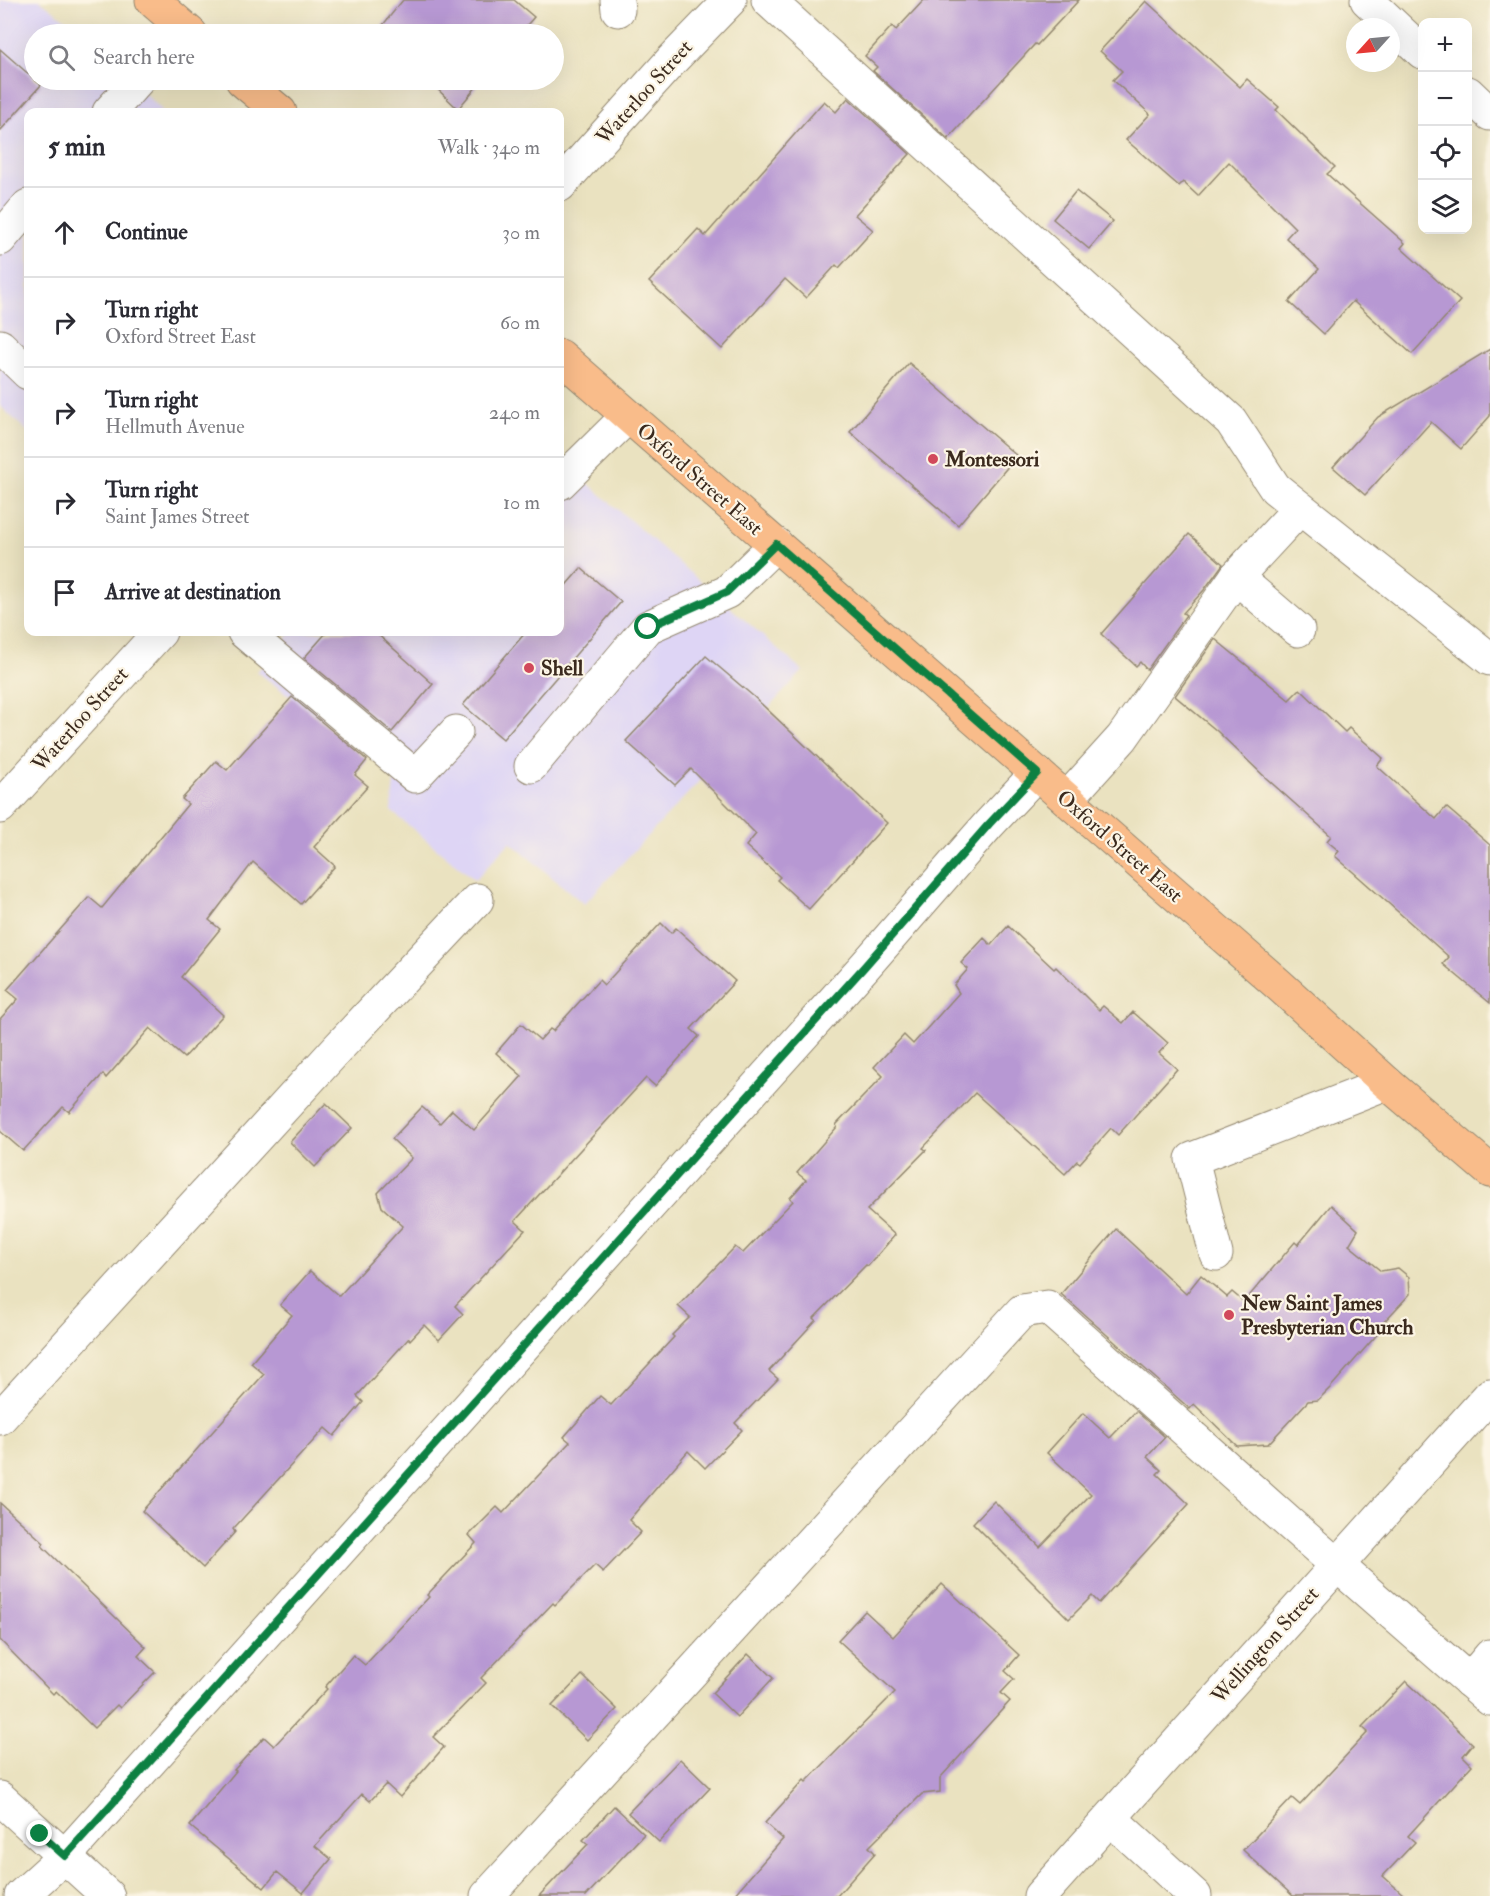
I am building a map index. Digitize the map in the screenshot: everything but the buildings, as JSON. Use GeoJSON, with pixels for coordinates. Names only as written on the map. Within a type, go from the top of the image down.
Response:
{"type":"FeatureCollection","features":[{"type":"Feature","properties":{"kind":"main road"},"geometry":{"type":"LineString","coordinates":[[152,0],[177,24]]}},
{"type":"Feature","properties":{"kind":"main road"},"geometry":{"type":"LineString","coordinates":[[254,90],[275,108]]}},
{"type":"Feature","properties":{"kind":"main road","name":"Oxford Street East"},"geometry":{"type":"LineString","coordinates":[[564,360],[1490,1171]]}},
{"type":"Feature","properties":{"kind":"street","name":"Waterloo Street"},"geometry":{"type":"LineString","coordinates":[[564,181],[672,60],[730,0]]}},
{"type":"Feature","properties":{"kind":"street"},"geometry":{"type":"LineString","coordinates":[[768,0],[1232,421],[1275,488],[1490,659]]}},
{"type":"Feature","properties":{"kind":"street"},"geometry":{"type":"LineString","coordinates":[[1367,0],[1418,48]]}},
{"type":"Feature","properties":{"kind":"street"},"geometry":{"type":"LineString","coordinates":[[113,108],[129,90]]}},
{"type":"Feature","properties":{"kind":"street"},"geometry":{"type":"LineString","coordinates":[[1472,98],[1490,114]]}},
{"type":"Feature","properties":{"kind":"street"},"geometry":{"type":"LineString","coordinates":[[0,238],[24,211]]}},
{"type":"Feature","properties":{"kind":"street"},"geometry":{"type":"LineString","coordinates":[[0,346],[24,369]]}},
{"type":"Feature","properties":{"kind":"street"},"geometry":{"type":"LineString","coordinates":[[564,479],[628,416]]}},
{"type":"Feature","properties":{"kind":"street"},"geometry":{"type":"LineString","coordinates":[[1067,799],[1122,738],[1236,577],[1299,508]]}},
{"type":"Feature","properties":{"kind":"street"},"geometry":{"type":"LineString","coordinates":[[531,766],[648,627],[727,592],[776,544]]}},
{"type":"Feature","properties":{"kind":"street"},"geometry":{"type":"LineString","coordinates":[[1236,577],[1298,630]]}},
{"type":"Feature","properties":{"kind":"street","name":"Waterloo Street"},"geometry":{"type":"LineString","coordinates":[[0,807],[156,636]]}},
{"type":"Feature","properties":{"kind":"street"},"geometry":{"type":"LineString","coordinates":[[249,636],[415,777],[456,732]]}},
{"type":"Feature","properties":{"kind":"street"},"geometry":{"type":"LineString","coordinates":[[21,1896],[65,1856],[1037,773]]}},
{"type":"Feature","properties":{"kind":"street"},"geometry":{"type":"LineString","coordinates":[[0,1418],[338,1048],[477,900]]}},
{"type":"Feature","properties":{"kind":"street"},"geometry":{"type":"LineString","coordinates":[[1216,1254],[1192,1159],[1387,1083]]}},
{"type":"Feature","properties":{"kind":"street"},"geometry":{"type":"LineString","coordinates":[[487,1896],[1022,1311],[1047,1307],[1480,1690],[1490,1656]]}},
{"type":"Feature","properties":{"kind":"street","name":"Wellington Street"},"geometry":{"type":"LineString","coordinates":[[1040,1896],[1490,1395]]}},
{"type":"Feature","properties":{"kind":"street"},"geometry":{"type":"LineString","coordinates":[[0,1798],[108,1896]]}},
{"type":"Feature","properties":{"kind":"street"},"geometry":{"type":"LineString","coordinates":[[1111,1819],[1195,1896]]}},
{"type":"Feature","properties":{"kind":"shaded area"},"geometry":{"type":"Polygon","coordinates":[[[0,0],[40,0],[72,24],[24,24],[24,90],[141,90],[160,108],[24,108],[24,428],[0,406],[0,0]]]}},
{"type":"Feature","properties":{"kind":"shaded area"},"geometry":{"type":"Polygon","coordinates":[[[564,462],[803,671],[584,904],[510,842],[475,880],[391,811],[395,773],[257,672],[288,636],[564,636],[564,462]]]}},
{"type":"Feature","properties":{"kind":"place","name":"Montessori"},"geometry":{"type":"Point","coordinates":[933,459]}},
{"type":"Feature","properties":{"kind":"place","name":"Shell"},"geometry":{"type":"Point","coordinates":[529,668]}},
{"type":"Feature","properties":{"kind":"place","name":"New Saint James Presbyterian Church"},"geometry":{"type":"Point","coordinates":[1229,1315]}},
{"type":"Feature","properties":{"kind":"route"},"geometry":{"type":"LineString","coordinates":[[40,1834],[65,1856],[1037,773],[776,544],[727,592],[648,627]]}}]}
